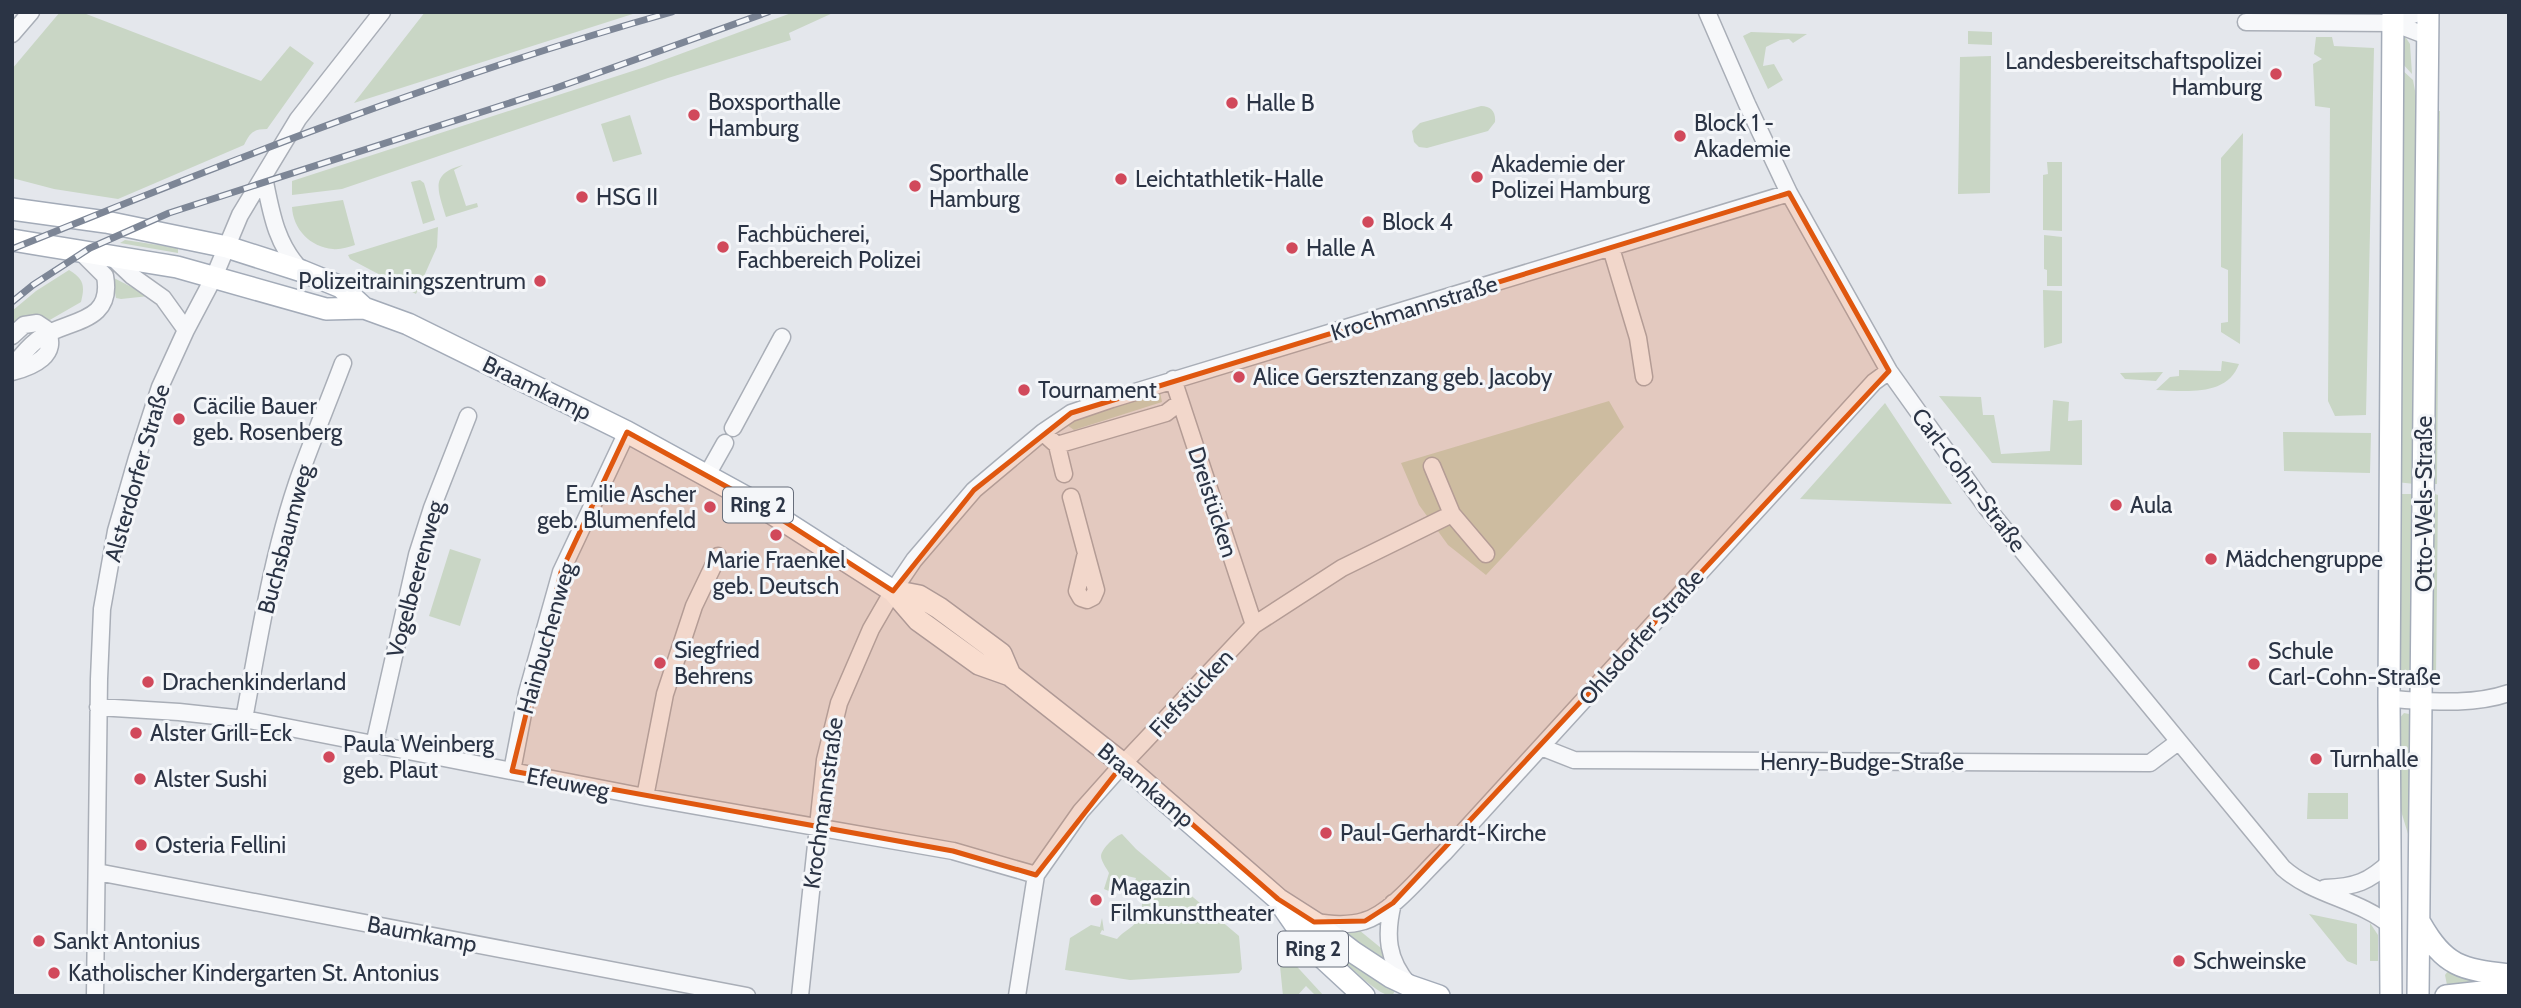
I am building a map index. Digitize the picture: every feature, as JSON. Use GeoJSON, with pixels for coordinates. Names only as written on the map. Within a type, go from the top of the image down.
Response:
{"type":"FeatureCollection","features":[{"type":"Feature","properties":{"kind":"main road","name":"Otto-Wels-Straße"},"geometry":{"type":"LineString","coordinates":[[2418,996],[2428,12]]}},
{"type":"Feature","properties":{"kind":"main road","name":"Otto-Wels-Straße"},"geometry":{"type":"LineString","coordinates":[[2391,996],[2389,699],[2393,18]]}},
{"type":"Feature","properties":{"kind":"main road","name":"Braamkamp"},"geometry":{"type":"LineString","coordinates":[[12,209],[106,222],[227,247],[302,271],[341,287],[364,309]]}},
{"type":"Feature","properties":{"kind":"main road","name":"Braamkamp"},"geometry":{"type":"LineString","coordinates":[[12,240],[177,267],[326,309],[364,309],[408,324],[628,432],[762,507],[892,591],[919,596],[939,608],[1001,654],[1010,675],[1123,764],[1278,900],[1413,991],[1439,996]]}},
{"type":"Feature","properties":{"kind":"main road","name":"Braamkamp"},"geometry":{"type":"LineString","coordinates":[[1278,900],[1310,946],[1360,994]]}},
{"type":"Feature","properties":{"kind":"main road"},"geometry":{"type":"LineString","coordinates":[[2420,923],[2439,952],[2456,964],[2476,971],[2509,975]]}},
{"type":"Feature","properties":{"kind":"main road"},"geometry":{"type":"LineString","coordinates":[[2446,996],[2509,989]]}},
{"type":"Feature","properties":{"kind":"street"},"geometry":{"type":"LineString","coordinates":[[12,34],[31,12]]}},
{"type":"Feature","properties":{"kind":"street","name":"Alsterdorfer Straße"},"geometry":{"type":"LineString","coordinates":[[94,996],[102,609],[116,531],[160,387],[214,277],[240,215],[298,119],[382,12]]}},
{"type":"Feature","properties":{"kind":"street","name":"Carl-Cohn-Straße"},"geometry":{"type":"LineString","coordinates":[[1707,12],[1790,193],[1889,371],[1987,508],[2283,868],[2299,881],[2366,909],[2391,926]]}},
{"type":"Feature","properties":{"kind":"street"},"geometry":{"type":"LineString","coordinates":[[2246,22],[2393,18],[2420,12]]}},
{"type":"Feature","properties":{"kind":"street"},"geometry":{"type":"LineString","coordinates":[[2393,18],[2427,36]]}},
{"type":"Feature","properties":{"kind":"street"},"geometry":{"type":"LineString","coordinates":[[264,177],[275,230],[302,271]]}},
{"type":"Feature","properties":{"kind":"street","name":"Krochmannstraße"},"geometry":{"type":"LineString","coordinates":[[800,996],[825,760],[839,703],[871,629],[892,591],[974,490],[1042,432],[1071,413],[1173,379],[1790,193]]}},
{"type":"Feature","properties":{"kind":"street"},"geometry":{"type":"LineString","coordinates":[[12,200],[34,212]]}},
{"type":"Feature","properties":{"kind":"street"},"geometry":{"type":"LineString","coordinates":[[1611,248],[1638,338],[1644,377]]}},
{"type":"Feature","properties":{"kind":"street"},"geometry":{"type":"LineString","coordinates":[[12,366],[31,345],[48,333],[91,315],[102,305],[106,296],[105,276],[79,250]]}},
{"type":"Feature","properties":{"kind":"street"},"geometry":{"type":"LineString","coordinates":[[112,257],[132,276],[163,298],[186,330]]}},
{"type":"Feature","properties":{"kind":"street"},"geometry":{"type":"LineString","coordinates":[[12,336],[19,328],[33,323],[44,327],[51,344],[46,356],[33,365],[12,372]]}},
{"type":"Feature","properties":{"kind":"street"},"geometry":{"type":"LineString","coordinates":[[707,475],[782,337]]}},
{"type":"Feature","properties":{"kind":"street","name":"Buchsbaumweg"},"geometry":{"type":"LineString","coordinates":[[244,719],[263,616],[282,535],[297,484],[343,363]]}},
{"type":"Feature","properties":{"kind":"street","name":"Ohlsdorfer Straße"},"geometry":{"type":"LineString","coordinates":[[1314,922],[1348,924],[1365,921],[1393,903],[1444,853],[1865,392],[1889,371]]}},
{"type":"Feature","properties":{"kind":"street","name":"Dreistücken"},"geometry":{"type":"LineString","coordinates":[[1173,379],[1254,625]]}},
{"type":"Feature","properties":{"kind":"street"},"geometry":{"type":"LineString","coordinates":[[1057,445],[1166,412],[1180,403]]}},
{"type":"Feature","properties":{"kind":"street","name":"Vogelbeerenweg"},"geometry":{"type":"LineString","coordinates":[[374,745],[417,555],[432,508],[468,416]]}},
{"type":"Feature","properties":{"kind":"street","name":"Hainbuchenweg"},"geometry":{"type":"LineString","coordinates":[[512,771],[527,693],[561,572],[628,432]]}},
{"type":"Feature","properties":{"kind":"street"},"geometry":{"type":"LineString","coordinates":[[1042,432],[1057,445],[1064,474]]}},
{"type":"Feature","properties":{"kind":"street"},"geometry":{"type":"LineString","coordinates":[[1432,466],[1452,514],[1486,554]]}},
{"type":"Feature","properties":{"kind":"street"},"geometry":{"type":"LineString","coordinates":[[1071,497],[1086,553]]}},
{"type":"Feature","properties":{"kind":"street","name":"Fiefstücken"},"geometry":{"type":"LineString","coordinates":[[1017,996],[1036,875],[1081,811],[1123,764],[1254,625],[1342,568],[1452,514]]}},
{"type":"Feature","properties":{"kind":"street"},"geometry":{"type":"LineString","coordinates":[[645,797],[665,694],[694,606],[718,556]]}},
{"type":"Feature","properties":{"kind":"street"},"geometry":{"type":"LineString","coordinates":[[2389,699],[2471,700],[2509,693]]}},
{"type":"Feature","properties":{"kind":"street","name":"Efeuweg"},"geometry":{"type":"LineString","coordinates":[[98,707],[244,719],[645,797],[953,851],[1036,875]]}},
{"type":"Feature","properties":{"kind":"street","name":"Henry-Budge-Straße"},"geometry":{"type":"LineString","coordinates":[[1541,747],[1574,761],[2150,763],[2178,742]]}},
{"type":"Feature","properties":{"kind":"street"},"geometry":{"type":"LineString","coordinates":[[2316,888],[2352,886],[2367,881],[2391,861]]}},
{"type":"Feature","properties":{"kind":"street","name":"Baumkamp"},"geometry":{"type":"LineString","coordinates":[[97,872],[747,996]]}},
{"type":"Feature","properties":{"kind":"street"},"geometry":{"type":"LineString","coordinates":[[1393,903],[1387,932],[1389,948],[1399,973],[1413,991]]}},
{"type":"Feature","properties":{"kind":"highlighted area"},"geometry":{"type":"Polygon","coordinates":[[[1789,193],[1889,371],[1393,903],[1365,921],[1314,922],[1278,899],[1123,764],[1036,875],[953,851],[512,771],[561,572],[627,432],[751,500],[893,591],[974,490],[1071,413],[1789,193]]]}},
{"type":"Feature","properties":{"kind":"green space"},"geometry":{"type":"Polygon","coordinates":[[[60,12],[81,12],[261,81],[290,46],[314,63],[267,129],[252,132],[244,145],[118,199],[54,189],[12,178],[12,69],[60,12]]]}},
{"type":"Feature","properties":{"kind":"green space"},"geometry":{"type":"Polygon","coordinates":[[[425,12],[639,12],[354,103],[425,12]]]}},
{"type":"Feature","properties":{"kind":"green space"},"geometry":{"type":"Polygon","coordinates":[[[794,12],[835,12],[789,33],[791,40],[668,78],[342,189],[292,195],[292,181],[645,67],[794,12]]]}},
{"type":"Feature","properties":{"kind":"green space"},"geometry":{"type":"Polygon","coordinates":[[[1968,31],[1992,32],[1992,45],[1968,44],[1968,31]]]}},
{"type":"Feature","properties":{"kind":"green space"},"geometry":{"type":"Polygon","coordinates":[[[1751,32],[1807,34],[1793,43],[1789,39],[1780,40],[1766,47],[1763,66],[1774,64],[1783,80],[1768,89],[1743,36],[1751,32]]]}},
{"type":"Feature","properties":{"kind":"green space"},"geometry":{"type":"Polygon","coordinates":[[[2400,34],[2404,35],[2410,44],[2412,74],[2401,62],[2400,34]]]}},
{"type":"Feature","properties":{"kind":"green space"},"geometry":{"type":"Polygon","coordinates":[[[2316,37],[2332,37],[2334,46],[2374,48],[2366,415],[2335,416],[2328,401],[2330,108],[2315,106],[2313,64],[2322,59],[2314,54],[2316,37]]]}},
{"type":"Feature","properties":{"kind":"green space"},"geometry":{"type":"Polygon","coordinates":[[[1991,56],[1990,193],[1958,194],[1960,57],[1991,56]]]}},
{"type":"Feature","properties":{"kind":"green space"},"geometry":{"type":"Polygon","coordinates":[[[2401,69],[2413,80],[2418,107],[2415,484],[2396,482],[2401,69]]]}},
{"type":"Feature","properties":{"kind":"green space"},"geometry":{"type":"Polygon","coordinates":[[[1481,106],[1490,108],[1495,115],[1495,122],[1488,131],[1427,148],[1419,147],[1414,142],[1412,131],[1420,123],[1481,106]]]}},
{"type":"Feature","properties":{"kind":"green space"},"geometry":{"type":"Polygon","coordinates":[[[2436,111],[2440,111],[2437,484],[2433,484],[2436,111]]]}},
{"type":"Feature","properties":{"kind":"green space"},"geometry":{"type":"Polygon","coordinates":[[[630,115],[642,154],[613,162],[601,124],[630,115]]]}},
{"type":"Feature","properties":{"kind":"green space"},"geometry":{"type":"Polygon","coordinates":[[[2243,133],[2240,344],[2221,332],[2221,323],[2228,322],[2228,270],[2221,267],[2221,158],[2243,133]]]}},
{"type":"Feature","properties":{"kind":"green space"},"geometry":{"type":"Polygon","coordinates":[[[2047,162],[2062,162],[2062,231],[2043,230],[2043,175],[2048,174],[2047,162]]]}},
{"type":"Feature","properties":{"kind":"green space"},"geometry":{"type":"Polygon","coordinates":[[[463,165],[454,170],[466,206],[477,203],[478,207],[446,217],[439,184],[445,173],[463,165]]]}},
{"type":"Feature","properties":{"kind":"green space"},"geometry":{"type":"Polygon","coordinates":[[[420,180],[424,183],[435,220],[423,224],[411,182],[420,180]]]}},
{"type":"Feature","properties":{"kind":"green space"},"geometry":{"type":"Polygon","coordinates":[[[343,200],[355,245],[338,249],[325,248],[304,236],[296,223],[292,207],[343,200]]]}},
{"type":"Feature","properties":{"kind":"green space"},"geometry":{"type":"Polygon","coordinates":[[[438,227],[437,247],[416,294],[350,259],[348,255],[438,227]]]}},
{"type":"Feature","properties":{"kind":"green space"},"geometry":{"type":"Polygon","coordinates":[[[2044,235],[2062,237],[2062,286],[2047,286],[2044,235]]]}},
{"type":"Feature","properties":{"kind":"green space"},"geometry":{"type":"Polygon","coordinates":[[[125,240],[178,248],[178,253],[120,243],[125,240]]]}},
{"type":"Feature","properties":{"kind":"green space"},"geometry":{"type":"Polygon","coordinates":[[[69,270],[82,283],[81,302],[48,321],[29,316],[12,324],[12,311],[36,291],[69,270]]]}},
{"type":"Feature","properties":{"kind":"green space"},"geometry":{"type":"Polygon","coordinates":[[[112,277],[149,296],[116,298],[112,277]]]}},
{"type":"Feature","properties":{"kind":"green space"},"geometry":{"type":"Polygon","coordinates":[[[2043,290],[2062,291],[2062,343],[2044,348],[2043,290]]]}},
{"type":"Feature","properties":{"kind":"green space"},"geometry":{"type":"Polygon","coordinates":[[[2222,361],[2239,364],[2233,375],[2215,387],[2192,391],[2156,390],[2170,377],[2179,376],[2179,370],[2221,371],[2222,361]]]}},
{"type":"Feature","properties":{"kind":"green space"},"geometry":{"type":"Polygon","coordinates":[[[2163,372],[2156,381],[2125,379],[2120,373],[2163,372]]]}},
{"type":"Feature","properties":{"kind":"green space"},"geometry":{"type":"Polygon","coordinates":[[[1160,392],[1162,402],[1074,430],[1067,425],[1089,413],[1160,392]]]}},
{"type":"Feature","properties":{"kind":"green space"},"geometry":{"type":"Polygon","coordinates":[[[1939,396],[1981,397],[1983,415],[1994,415],[2001,454],[2050,451],[2053,400],[2069,402],[2068,421],[2082,420],[2082,465],[1992,463],[1939,396]]]}},
{"type":"Feature","properties":{"kind":"green space"},"geometry":{"type":"Polygon","coordinates":[[[1609,401],[1624,427],[1486,575],[1448,545],[1419,505],[1401,463],[1609,401]]]}},
{"type":"Feature","properties":{"kind":"green space"},"geometry":{"type":"Polygon","coordinates":[[[1885,403],[1952,504],[1799,499],[1800,499],[1885,403]]]}},
{"type":"Feature","properties":{"kind":"green space"},"geometry":{"type":"Polygon","coordinates":[[[2283,432],[2371,433],[2370,473],[2284,471],[2283,432]]]}},
{"type":"Feature","properties":{"kind":"green space"},"geometry":{"type":"Polygon","coordinates":[[[2432,493],[2438,495],[2436,677],[2430,668],[2432,493]]]}},
{"type":"Feature","properties":{"kind":"green space"},"geometry":{"type":"Polygon","coordinates":[[[2397,494],[2416,494],[2414,670],[2409,677],[2400,674],[2396,666],[2397,494]]]}},
{"type":"Feature","properties":{"kind":"green space"},"geometry":{"type":"Polygon","coordinates":[[[450,549],[481,559],[460,626],[429,616],[450,549]]]}},
{"type":"Feature","properties":{"kind":"green space"},"geometry":{"type":"Polygon","coordinates":[[[2404,713],[2414,719],[2409,849],[2408,834],[2398,801],[2397,721],[2404,713]]]}},
{"type":"Feature","properties":{"kind":"green space"},"geometry":{"type":"Polygon","coordinates":[[[2308,793],[2348,793],[2348,819],[2307,819],[2308,793]]]}},
{"type":"Feature","properties":{"kind":"green space"},"geometry":{"type":"Polygon","coordinates":[[[1122,834],[1136,849],[1239,936],[1242,969],[1239,973],[1130,980],[1065,970],[1070,938],[1091,925],[1100,927],[1102,918],[1104,931],[1100,934],[1117,939],[1133,926],[1139,917],[1142,901],[1136,878],[1127,876],[1125,882],[1117,885],[1111,892],[1104,889],[1109,873],[1101,856],[1109,843],[1122,834]]]}},
{"type":"Feature","properties":{"kind":"green space"},"geometry":{"type":"Polygon","coordinates":[[[2309,914],[2357,924],[2357,965],[2347,961],[2309,914]]]}},
{"type":"Feature","properties":{"kind":"green space"},"geometry":{"type":"Polygon","coordinates":[[[2370,923],[2378,935],[2378,961],[2370,961],[2370,923]]]}},
{"type":"Feature","properties":{"kind":"green space"},"geometry":{"type":"Polygon","coordinates":[[[1359,930],[1381,948],[1386,964],[1341,932],[1359,930]]]}},
{"type":"Feature","properties":{"kind":"green space"},"geometry":{"type":"Polygon","coordinates":[[[1321,938],[1396,989],[1392,996],[1384,994],[1365,981],[1321,938]]]}},
{"type":"Feature","properties":{"kind":"green space"},"geometry":{"type":"Polygon","coordinates":[[[1278,946],[1324,996],[1316,996],[1306,986],[1297,996],[1283,996],[1278,946]]]}},
{"type":"Feature","properties":{"kind":"green space"},"geometry":{"type":"Polygon","coordinates":[[[2448,971],[2478,983],[2447,985],[2445,975],[2448,971]]]}},
{"type":"Feature","properties":{"kind":"railway"},"geometry":{"type":"LineString","coordinates":[[12,249],[421,91],[672,12]]}},
{"type":"Feature","properties":{"kind":"railway"},"geometry":{"type":"LineString","coordinates":[[12,302],[90,248],[169,213],[556,88],[768,12]]}},
{"type":"Feature","properties":{"kind":"place","name":"Landesbereitschaftspolizei Hamburg"},"geometry":{"type":"Point","coordinates":[2276,74]}},
{"type":"Feature","properties":{"kind":"place","name":"Halle B"},"geometry":{"type":"Point","coordinates":[1232,103]}},
{"type":"Feature","properties":{"kind":"place","name":"Boxsporthalle Hamburg"},"geometry":{"type":"Point","coordinates":[694,115]}},
{"type":"Feature","properties":{"kind":"place","name":"Block 1 - Akademie"},"geometry":{"type":"Point","coordinates":[1680,136]}},
{"type":"Feature","properties":{"kind":"place","name":"Akademie der Polizei Hamburg"},"geometry":{"type":"Point","coordinates":[1477,177]}},
{"type":"Feature","properties":{"kind":"place","name":"Leichtathletik-Halle"},"geometry":{"type":"Point","coordinates":[1121,179]}},
{"type":"Feature","properties":{"kind":"place","name":"Sporthalle Hamburg"},"geometry":{"type":"Point","coordinates":[915,186]}},
{"type":"Feature","properties":{"kind":"place","name":"HSG II"},"geometry":{"type":"Point","coordinates":[582,197]}},
{"type":"Feature","properties":{"kind":"place","name":"Block 4"},"geometry":{"type":"Point","coordinates":[1368,222]}},
{"type":"Feature","properties":{"kind":"place","name":"Fachbücherei, Fachbereich Polizei"},"geometry":{"type":"Point","coordinates":[723,247]}},
{"type":"Feature","properties":{"kind":"place","name":"Halle A"},"geometry":{"type":"Point","coordinates":[1292,248]}},
{"type":"Feature","properties":{"kind":"place","name":"Polizeitrainingszentrum"},"geometry":{"type":"Point","coordinates":[540,281]}},
{"type":"Feature","properties":{"kind":"place","name":"Alice Gersztenzang geb. Jacoby"},"geometry":{"type":"Point","coordinates":[1239,377]}},
{"type":"Feature","properties":{"kind":"place","name":"Tournament"},"geometry":{"type":"Point","coordinates":[1024,390]}},
{"type":"Feature","properties":{"kind":"place","name":"Cäcilie Bauer geb. Rosenberg"},"geometry":{"type":"Point","coordinates":[179,419]}},
{"type":"Feature","properties":{"kind":"place","name":"Aula"},"geometry":{"type":"Point","coordinates":[2116,505]}},
{"type":"Feature","properties":{"kind":"place","name":"Emilie Ascher geb. Blumenfeld"},"geometry":{"type":"Point","coordinates":[710,507]}},
{"type":"Feature","properties":{"kind":"place","name":"Marie Fraenkel geb. Deutsch"},"geometry":{"type":"Point","coordinates":[776,535]}},
{"type":"Feature","properties":{"kind":"place","name":"Mädchengruppe"},"geometry":{"type":"Point","coordinates":[2211,559]}},
{"type":"Feature","properties":{"kind":"place","name":"Siegfried Behrens"},"geometry":{"type":"Point","coordinates":[660,663]}},
{"type":"Feature","properties":{"kind":"place","name":"Schule Carl-Cohn-Straße"},"geometry":{"type":"Point","coordinates":[2254,664]}},
{"type":"Feature","properties":{"kind":"place","name":"Drachenkinderland"},"geometry":{"type":"Point","coordinates":[148,682]}},
{"type":"Feature","properties":{"kind":"place","name":"Alster Grill-Eck"},"geometry":{"type":"Point","coordinates":[136,733]}},
{"type":"Feature","properties":{"kind":"place","name":"Paula Weinberg geb. Plaut"},"geometry":{"type":"Point","coordinates":[329,757]}},
{"type":"Feature","properties":{"kind":"place","name":"Turnhalle"},"geometry":{"type":"Point","coordinates":[2316,759]}},
{"type":"Feature","properties":{"kind":"place","name":"Alster Sushi"},"geometry":{"type":"Point","coordinates":[140,779]}},
{"type":"Feature","properties":{"kind":"place","name":"Paul-Gerhardt-Kirche"},"geometry":{"type":"Point","coordinates":[1326,833]}},
{"type":"Feature","properties":{"kind":"place","name":"Osteria Fellini"},"geometry":{"type":"Point","coordinates":[141,845]}},
{"type":"Feature","properties":{"kind":"place","name":"Magazin Filmkunsttheater"},"geometry":{"type":"Point","coordinates":[1096,900]}},
{"type":"Feature","properties":{"kind":"place","name":"Sankt Antonius"},"geometry":{"type":"Point","coordinates":[39,941]}},
{"type":"Feature","properties":{"kind":"place","name":"Schweinske"},"geometry":{"type":"Point","coordinates":[2179,961]}},
{"type":"Feature","properties":{"kind":"place","name":"Katholischer Kindergarten St. Antonius"},"geometry":{"type":"Point","coordinates":[54,973]}}]}
